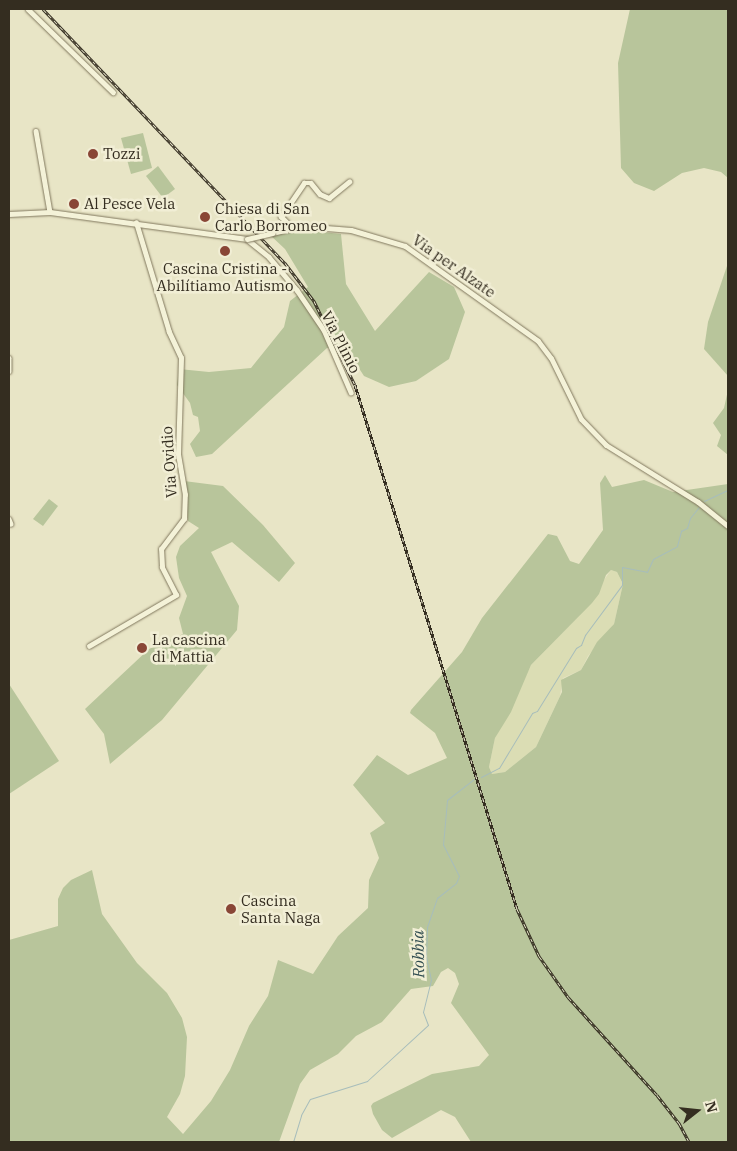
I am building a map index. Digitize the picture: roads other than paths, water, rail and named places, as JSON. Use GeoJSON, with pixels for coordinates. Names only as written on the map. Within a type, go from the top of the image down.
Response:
{"type":"FeatureCollection","features":[{"type":"Feature","properties":{"kind":"street"},"geometry":{"type":"LineString","coordinates":[[28,9],[113,92]]}},
{"type":"Feature","properties":{"kind":"street"},"geometry":{"type":"LineString","coordinates":[[36,131],[50,212]]}},
{"type":"Feature","properties":{"kind":"street"},"geometry":{"type":"LineString","coordinates":[[292,228],[281,217],[304,183],[311,183],[320,194],[329,198],[349,182]]}},
{"type":"Feature","properties":{"kind":"street","name":"Via per Alzate"},"geometry":{"type":"LineString","coordinates":[[9,214],[50,212],[247,239],[301,226],[351,230],[405,246],[538,341],[589,429],[618,454],[698,502],[728,526]]}},
{"type":"Feature","properties":{"kind":"street","name":"Via Ovidio"},"geometry":{"type":"LineString","coordinates":[[89,646],[176,595],[162,567],[162,549],[184,519],[185,494],[178,454],[181,358],[169,332],[136,223]]}},
{"type":"Feature","properties":{"kind":"street","name":"Via Plinio"},"geometry":{"type":"LineString","coordinates":[[247,239],[269,258],[297,290],[324,330],[351,392]]}},
{"type":"Feature","properties":{"kind":"street"},"geometry":{"type":"LineString","coordinates":[[9,358],[9,371]]}},
{"type":"Feature","properties":{"kind":"waterway"},"geometry":{"type":"LineString","coordinates":[[704,501],[728,490]]}},
{"type":"Feature","properties":{"kind":"waterway","name":"Robbia"},"geometry":{"type":"LineString","coordinates":[[481,777],[499,768],[532,713],[537,711],[576,648],[581,645],[585,635],[622,585],[622,567],[647,572],[653,559],[677,546],[681,531],[687,528],[690,518],[699,507]]}},
{"type":"Feature","properties":{"kind":"waterway","name":"Robbia"},"geometry":{"type":"LineString","coordinates":[[293,1142],[301,1115],[310,1099],[367,1081],[428,1025],[423,1012],[431,980],[426,957],[427,927],[437,898],[456,883],[459,876],[443,845],[447,800],[474,779]]}},
{"type":"Feature","properties":{"kind":"railway"},"geometry":{"type":"LineString","coordinates":[[43,9],[285,263],[314,301],[355,385],[517,909],[539,956],[568,997],[657,1095],[679,1123],[689,1142]]}},
{"type":"Feature","properties":{"kind":"place","name":"Tozzi"},"geometry":{"type":"Point","coordinates":[93,154]}},
{"type":"Feature","properties":{"kind":"place","name":"Al Pesce Vela"},"geometry":{"type":"Point","coordinates":[74,204]}},
{"type":"Feature","properties":{"kind":"place","name":"Chiesa di San Carlo Borromeo"},"geometry":{"type":"Point","coordinates":[205,217]}},
{"type":"Feature","properties":{"kind":"place","name":"Cascina Cristina - Abilítiamo Autismo"},"geometry":{"type":"Point","coordinates":[225,251]}},
{"type":"Feature","properties":{"kind":"place","name":"La cascina di Mattia"},"geometry":{"type":"Point","coordinates":[142,648]}},
{"type":"Feature","properties":{"kind":"place","name":"Cascina Santa Naga"},"geometry":{"type":"Point","coordinates":[231,909]}}]}
